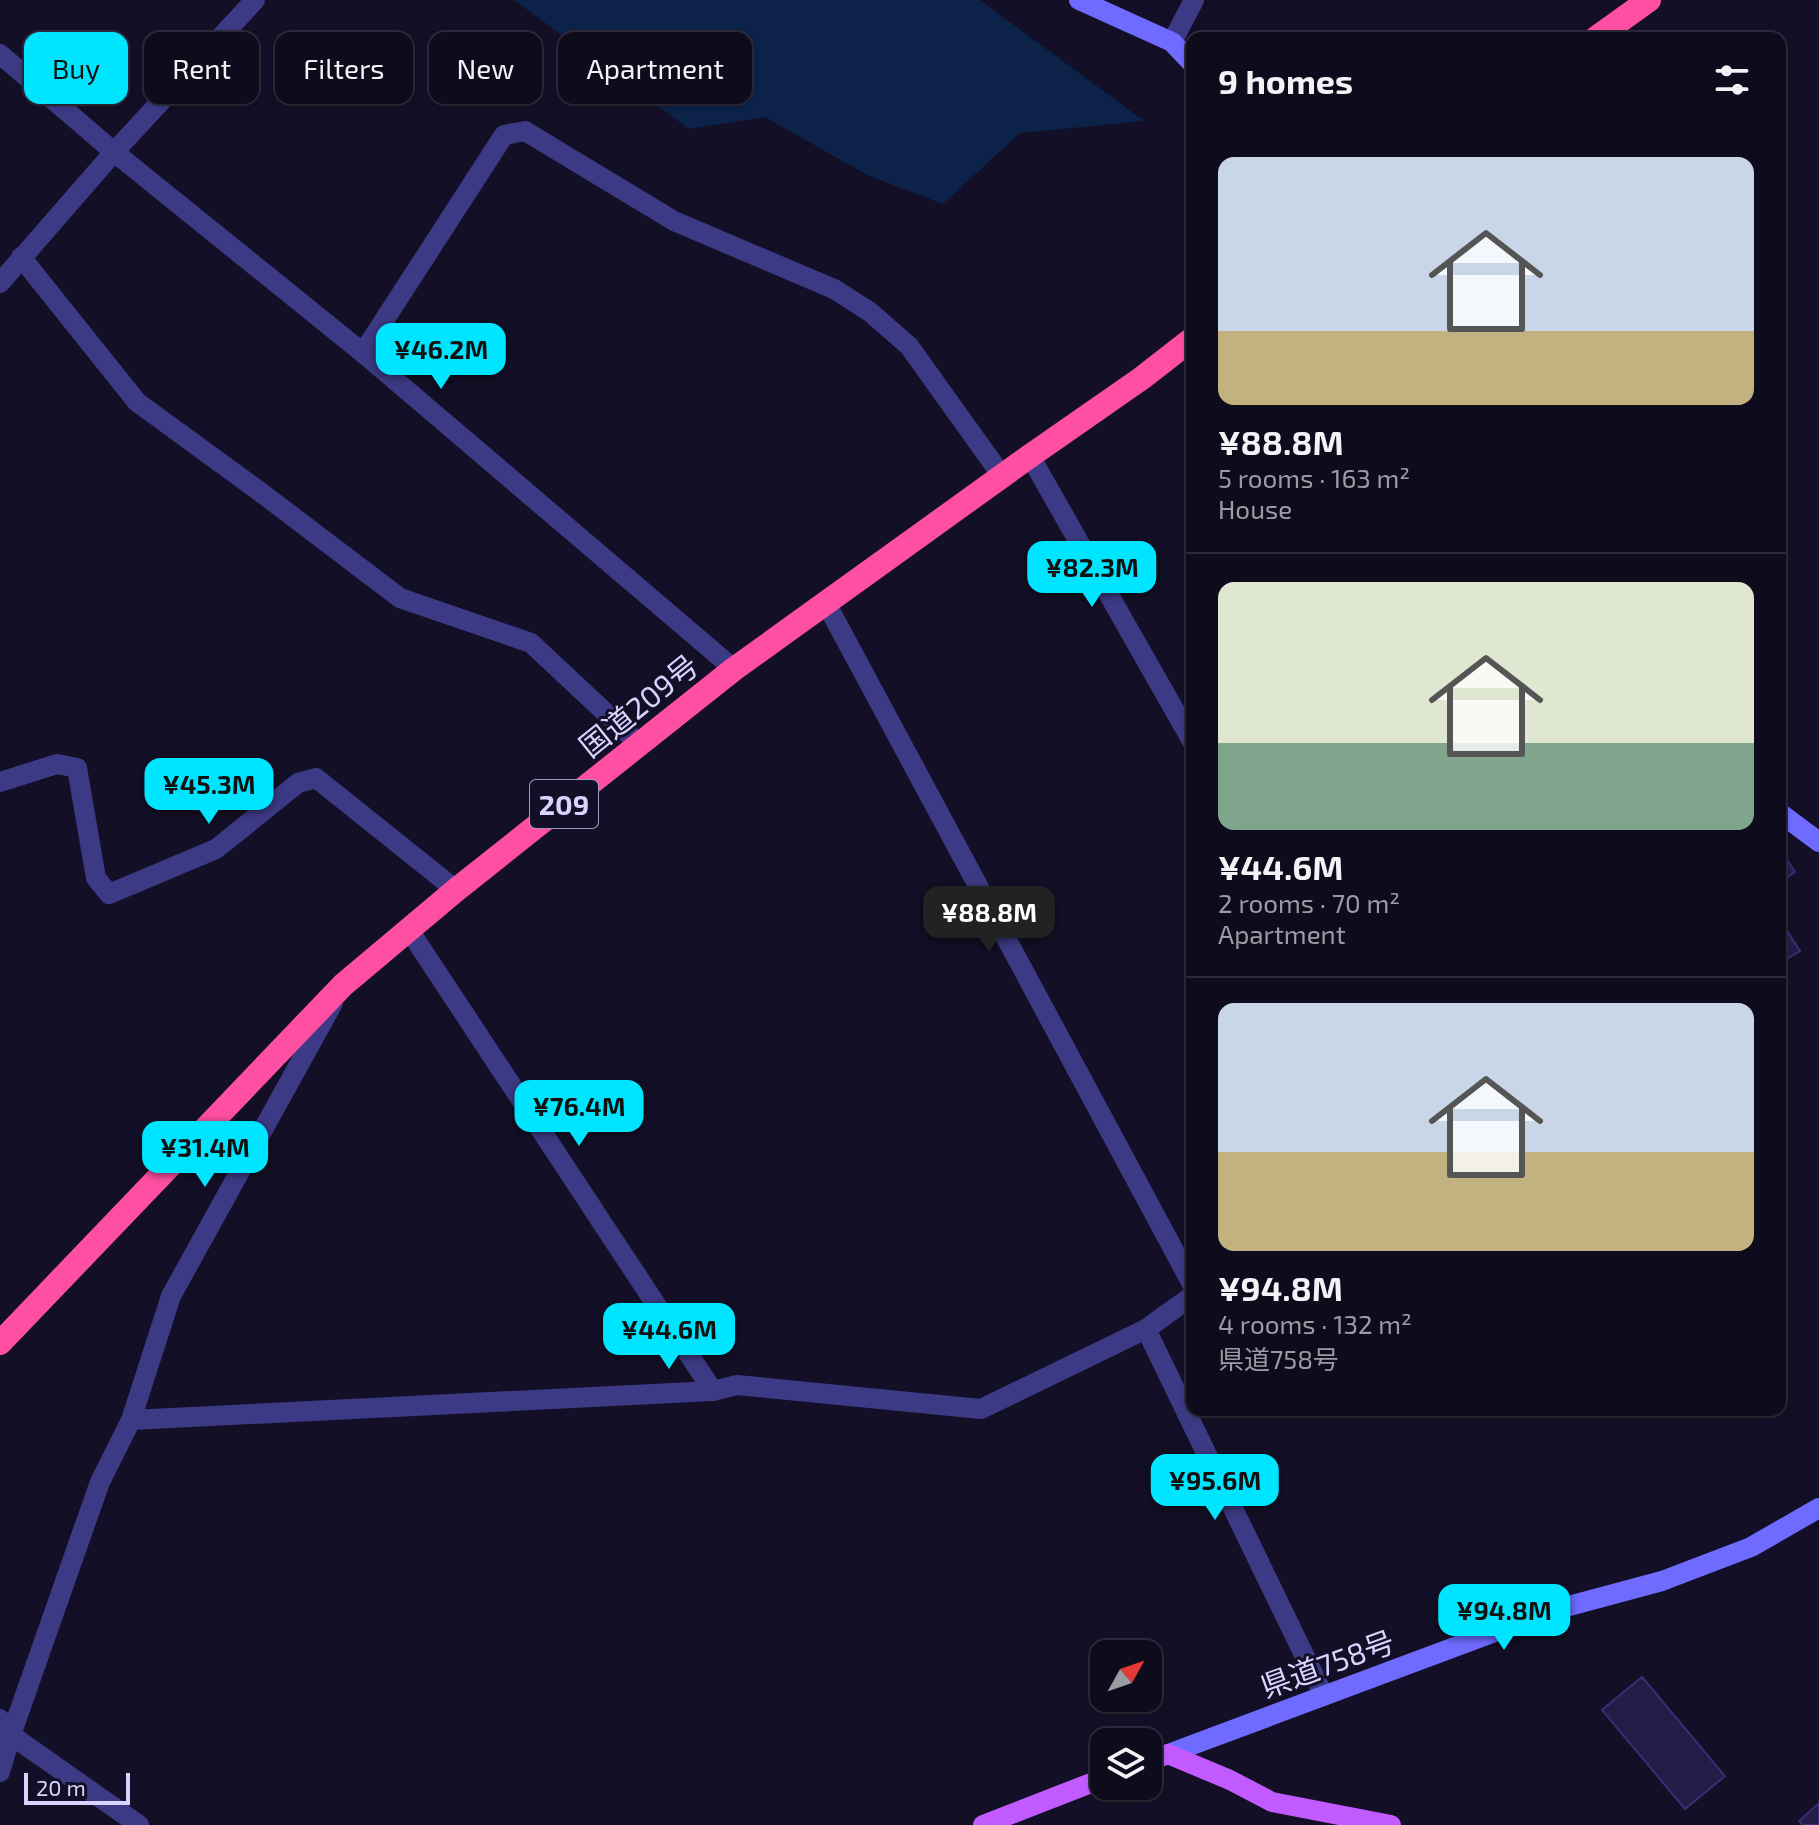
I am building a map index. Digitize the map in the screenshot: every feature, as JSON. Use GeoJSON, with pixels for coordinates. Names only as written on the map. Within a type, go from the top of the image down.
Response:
{"type":"FeatureCollection","features":[{"type":"Feature","properties":{"kind":"highway"},"geometry":{"type":"LineString","coordinates":[[1604,32],[1649,0]]}},
{"type":"Feature","properties":{"kind":"highway","name":"国道209号"},"geometry":{"type":"LineString","coordinates":[[0,1343],[343,985],[456,890],[734,669],[1186,344]]}},
{"type":"Feature","properties":{"kind":"main road"},"geometry":{"type":"LineString","coordinates":[[1079,0],[1172,42],[1186,57]]}},
{"type":"Feature","properties":{"kind":"main road"},"geometry":{"type":"LineString","coordinates":[[1786,817],[1819,842]]}},
{"type":"Feature","properties":{"kind":"main road","name":"県道758号"},"geometry":{"type":"LineString","coordinates":[[1168,1754],[1554,1610],[1662,1581],[1751,1547],[1819,1508]]}},
{"type":"Feature","properties":{"kind":"main road"},"geometry":{"type":"LineString","coordinates":[[1162,1756],[1168,1754],[1272,1802],[1391,1825]]}},
{"type":"Feature","properties":{"kind":"main road"},"geometry":{"type":"LineString","coordinates":[[983,1825],[1090,1783]]}},
{"type":"Feature","properties":{"kind":"street"},"geometry":{"type":"LineString","coordinates":[[0,283],[114,152],[255,0]]}},
{"type":"Feature","properties":{"kind":"street"},"geometry":{"type":"LineString","coordinates":[[1172,42],[1194,0]]}},
{"type":"Feature","properties":{"kind":"street"},"geometry":{"type":"LineString","coordinates":[[0,54],[114,152],[363,353],[734,669]]}},
{"type":"Feature","properties":{"kind":"street"},"geometry":{"type":"LineString","coordinates":[[363,353],[504,135],[525,131],[674,221],[834,289],[870,312],[909,346],[1002,476]]}},
{"type":"Feature","properties":{"kind":"street"},"geometry":{"type":"LineString","coordinates":[[21,257],[137,402],[400,598],[531,643],[640,745]]}},
{"type":"Feature","properties":{"kind":"street"},"geometry":{"type":"LineString","coordinates":[[1030,456],[1186,730]]}},
{"type":"Feature","properties":{"kind":"street"},"geometry":{"type":"LineString","coordinates":[[826,603],[1186,1273]]}},
{"type":"Feature","properties":{"kind":"street"},"geometry":{"type":"LineString","coordinates":[[0,782],[57,764],[77,768],[96,878],[109,894],[216,849],[298,783],[316,778],[456,890]]}},
{"type":"Feature","properties":{"kind":"street"},"geometry":{"type":"LineString","coordinates":[[409,930],[713,1391]]}},
{"type":"Feature","properties":{"kind":"street"},"geometry":{"type":"LineString","coordinates":[[0,1772],[6,1727],[100,1482],[131,1420],[171,1296],[343,985]]}},
{"type":"Feature","properties":{"kind":"street"},"geometry":{"type":"LineString","coordinates":[[131,1420],[713,1391],[737,1385],[981,1409],[1146,1329],[1186,1300]]}},
{"type":"Feature","properties":{"kind":"street"},"geometry":{"type":"LineString","coordinates":[[1146,1329],[1186,1411]]}},
{"type":"Feature","properties":{"kind":"street"},"geometry":{"type":"LineString","coordinates":[[1188,1416],[1324,1696]]}},
{"type":"Feature","properties":{"kind":"street"},"geometry":{"type":"LineString","coordinates":[[6,1727],[139,1825]]}},
{"type":"Feature","properties":{"kind":"water"},"geometry":{"type":"Polygon","coordinates":[[[514,0],[980,0],[1144,121],[1020,133],[943,204],[867,175],[765,117],[689,129],[655,104],[752,104],[752,32],[558,32],[514,0]]]}},
{"type":"Feature","properties":{"kind":"building"},"geometry":{"type":"Polygon","coordinates":[[[1786,858],[1795,872],[1786,878],[1786,858]]]}},
{"type":"Feature","properties":{"kind":"building"},"geometry":{"type":"Polygon","coordinates":[[[1786,929],[1800,951],[1786,959],[1786,929]]]}},
{"type":"Feature","properties":{"kind":"building"},"geometry":{"type":"Polygon","coordinates":[[[1642,1677],[1725,1776],[1685,1809],[1602,1710],[1642,1677]]]}},
{"type":"Feature","properties":{"kind":"building"},"geometry":{"type":"Polygon","coordinates":[[[1819,1803],[1819,1825],[1803,1825],[1799,1821],[1819,1803]]]}}]}
